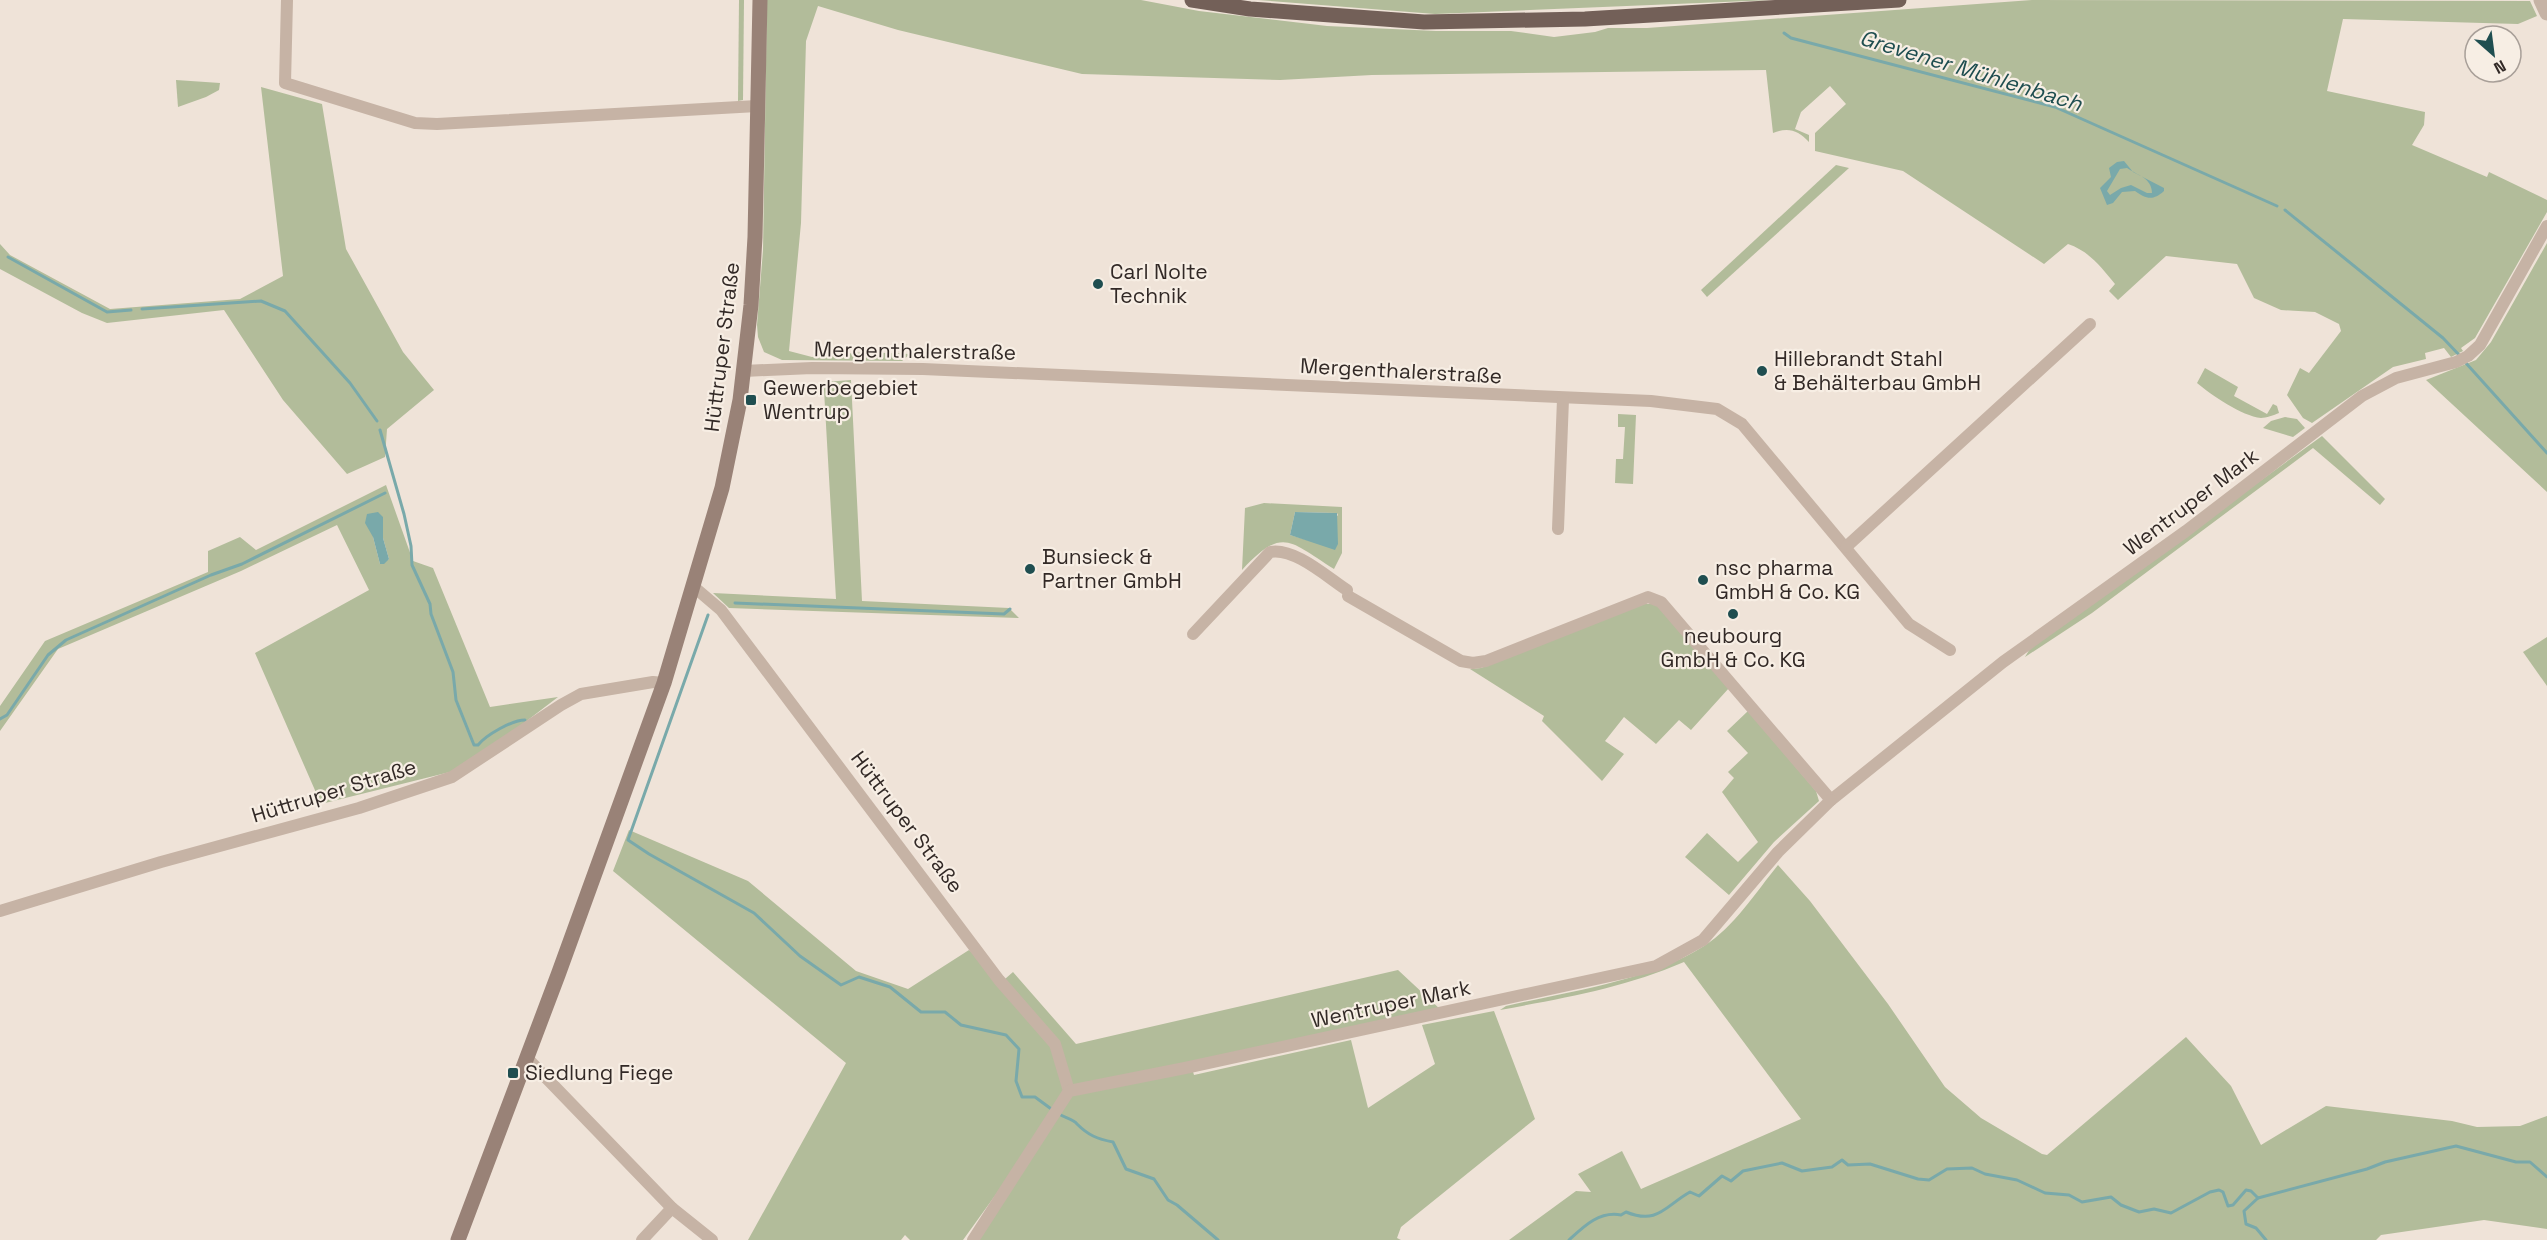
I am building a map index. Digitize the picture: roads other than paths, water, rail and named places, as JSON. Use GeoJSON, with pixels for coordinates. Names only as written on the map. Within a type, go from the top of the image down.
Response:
{"type":"FeatureCollection","features":[{"type":"Feature","properties":{"kind":"main road","name":"Hüttruper Straße"},"geometry":{"type":"LineString","coordinates":[[458,1240],[664,683],[722,488],[744,371],[755,237],[760,0]]}},
{"type":"Feature","properties":{"kind":"main road"},"geometry":{"type":"LineString","coordinates":[[1192,0],[1250,9],[1424,22],[1585,20],[1899,0]]}},
{"type":"Feature","properties":{"kind":"street"},"geometry":{"type":"LineString","coordinates":[[287,0],[285,83],[397,118],[437,124],[757,106]]}},
{"type":"Feature","properties":{"kind":"street"},"geometry":{"type":"LineString","coordinates":[[2541,0],[2547,13]]}},
{"type":"Feature","properties":{"kind":"street","name":"Wentruper Mark"},"geometry":{"type":"LineString","coordinates":[[1069,1091],[1656,966],[1703,940],[1778,852],[1831,800],[2003,662],[2168,545],[2362,396],[2396,378],[2456,362],[2468,356],[2480,345],[2547,226]]}},
{"type":"Feature","properties":{"kind":"street"},"geometry":{"type":"LineString","coordinates":[[1846,548],[2090,324]]}},
{"type":"Feature","properties":{"kind":"street","name":"Mergenthalerstraße"},"geometry":{"type":"LineString","coordinates":[[744,371],[812,368],[924,369],[1563,399],[1651,401],[1717,409],[1742,424],[1909,624],[1950,650]]}},
{"type":"Feature","properties":{"kind":"street"},"geometry":{"type":"LineString","coordinates":[[1558,529],[1563,399]]}},
{"type":"Feature","properties":{"kind":"street"},"geometry":{"type":"LineString","coordinates":[[1193,634],[1270,552],[1279,550],[1291,553],[1348,593],[1461,661],[1473,663],[1486,661],[1648,597],[1661,602],[1831,800]]}},
{"type":"Feature","properties":{"kind":"street","name":"Hüttruper Straße"},"geometry":{"type":"LineString","coordinates":[[694,587],[721,610],[999,980],[1055,1044],[1069,1091]]}},
{"type":"Feature","properties":{"kind":"street","name":"Hüttruper Straße"},"geometry":{"type":"LineString","coordinates":[[0,911],[162,862],[359,808],[452,777],[581,694],[653,682],[664,683]]}},
{"type":"Feature","properties":{"kind":"street"},"geometry":{"type":"LineString","coordinates":[[527,1058],[672,1208],[712,1240]]}},
{"type":"Feature","properties":{"kind":"street"},"geometry":{"type":"LineString","coordinates":[[973,1240],[1069,1091]]}},
{"type":"Feature","properties":{"kind":"street"},"geometry":{"type":"LineString","coordinates":[[642,1240],[672,1208]]}},
{"type":"Feature","properties":{"kind":"water"},"geometry":{"type":"Polygon","coordinates":[[[2124,161],[2132,171],[2127,168],[2120,169],[2107,191],[2110,195],[2131,185],[2152,193],[2150,184],[2141,176],[2164,188],[2164,191],[2150,198],[2135,191],[2122,192],[2113,203],[2107,205],[2100,188],[2111,177],[2109,168],[2117,162],[2124,161]]]}},
{"type":"Feature","properties":{"kind":"water"},"geometry":{"type":"Polygon","coordinates":[[[378,512],[383,517],[383,538],[389,559],[384,564],[380,564],[373,537],[365,523],[367,514],[378,512]]]}},
{"type":"Feature","properties":{"kind":"water"},"geometry":{"type":"Polygon","coordinates":[[[1295,512],[1337,513],[1338,544],[1335,550],[1290,535],[1295,512]]]}},
{"type":"Feature","properties":{"kind":"waterway","name":"Grevener Mühlenbach"},"geometry":{"type":"LineString","coordinates":[[1784,33],[1791,38],[2055,107],[2277,206]]}},
{"type":"Feature","properties":{"kind":"waterway","name":"Grevener Mühlenbach"},"geometry":{"type":"LineString","coordinates":[[2285,210],[2443,338],[2461,357]]}},
{"type":"Feature","properties":{"kind":"waterway"},"geometry":{"type":"LineString","coordinates":[[8,257],[107,312],[131,310]]}},
{"type":"Feature","properties":{"kind":"waterway"},"geometry":{"type":"LineString","coordinates":[[142,309],[261,301],[285,311],[350,383],[377,421]]}},
{"type":"Feature","properties":{"kind":"waterway","name":"Grevener Mühlenbach"},"geometry":{"type":"LineString","coordinates":[[2465,362],[2547,453]]}},
{"type":"Feature","properties":{"kind":"waterway"},"geometry":{"type":"LineString","coordinates":[[380,430],[404,514],[411,546],[412,565],[430,604],[431,614],[453,672],[456,700],[474,745],[478,745],[507,725],[525,720]]}},
{"type":"Feature","properties":{"kind":"waterway"},"geometry":{"type":"LineString","coordinates":[[0,719],[7,715],[48,655],[66,640],[211,575],[242,564],[385,493]]}},
{"type":"Feature","properties":{"kind":"waterway"},"geometry":{"type":"LineString","coordinates":[[735,603],[1004,614],[1010,609]]}},
{"type":"Feature","properties":{"kind":"waterway"},"geometry":{"type":"LineString","coordinates":[[708,615],[628,840],[754,913],[800,956],[841,985],[859,977],[890,987],[921,1012],[945,1012],[961,1025],[1006,1035],[1019,1049],[1016,1081],[1022,1097],[1035,1097],[1054,1111]]}},
{"type":"Feature","properties":{"kind":"waterway"},"geometry":{"type":"LineString","coordinates":[[1059,1114],[1074,1121],[1093,1136],[1113,1142],[1126,1169],[1154,1179],[1168,1200],[1218,1240]]}},
{"type":"Feature","properties":{"kind":"waterway"},"geometry":{"type":"LineString","coordinates":[[1569,1240],[1599,1217],[1621,1215],[1626,1212],[1646,1216],[1654,1215],[1690,1192],[1699,1196],[1722,1176],[1731,1181],[1743,1171],[1782,1163],[1802,1171],[1832,1167],[1842,1160],[1848,1165],[1870,1164],[1918,1179],[1929,1180],[1947,1169],[1972,1168],[1985,1174],[2017,1180],[2045,1193],[2069,1195],[2082,1202],[2111,1197],[2121,1205],[2139,1212],[2154,1209],[2171,1213],[2210,1192],[2219,1190],[2223,1192],[2228,1206],[2233,1205],[2246,1190],[2251,1191],[2258,1198],[2367,1169],[2385,1162],[2456,1146],[2516,1162],[2530,1162],[2547,1177]]}},
{"type":"Feature","properties":{"kind":"waterway"},"geometry":{"type":"LineString","coordinates":[[2258,1198],[2244,1211],[2246,1224],[2256,1228],[2266,1240]]}},
{"type":"Feature","properties":{"kind":"place","name":"Carl Nolte Technik"},"geometry":{"type":"Point","coordinates":[1098,284]}},
{"type":"Feature","properties":{"kind":"place","name":"Hillebrandt Stahl & Behälterbau GmbH"},"geometry":{"type":"Point","coordinates":[1762,371]}},
{"type":"Feature","properties":{"kind":"place","name":"Gewerbegebiet Wentrup"},"geometry":{"type":"Point","coordinates":[751,400]}},
{"type":"Feature","properties":{"kind":"place","name":"Bunsieck & Partner GmbH"},"geometry":{"type":"Point","coordinates":[1030,569]}},
{"type":"Feature","properties":{"kind":"place","name":"nsc pharma GmbH & Co. KG"},"geometry":{"type":"Point","coordinates":[1703,580]}},
{"type":"Feature","properties":{"kind":"place","name":"neubourg GmbH & Co. KG"},"geometry":{"type":"Point","coordinates":[1733,614]}},
{"type":"Feature","properties":{"kind":"place","name":"Siedlung Fiege"},"geometry":{"type":"Point","coordinates":[513,1073]}}]}
